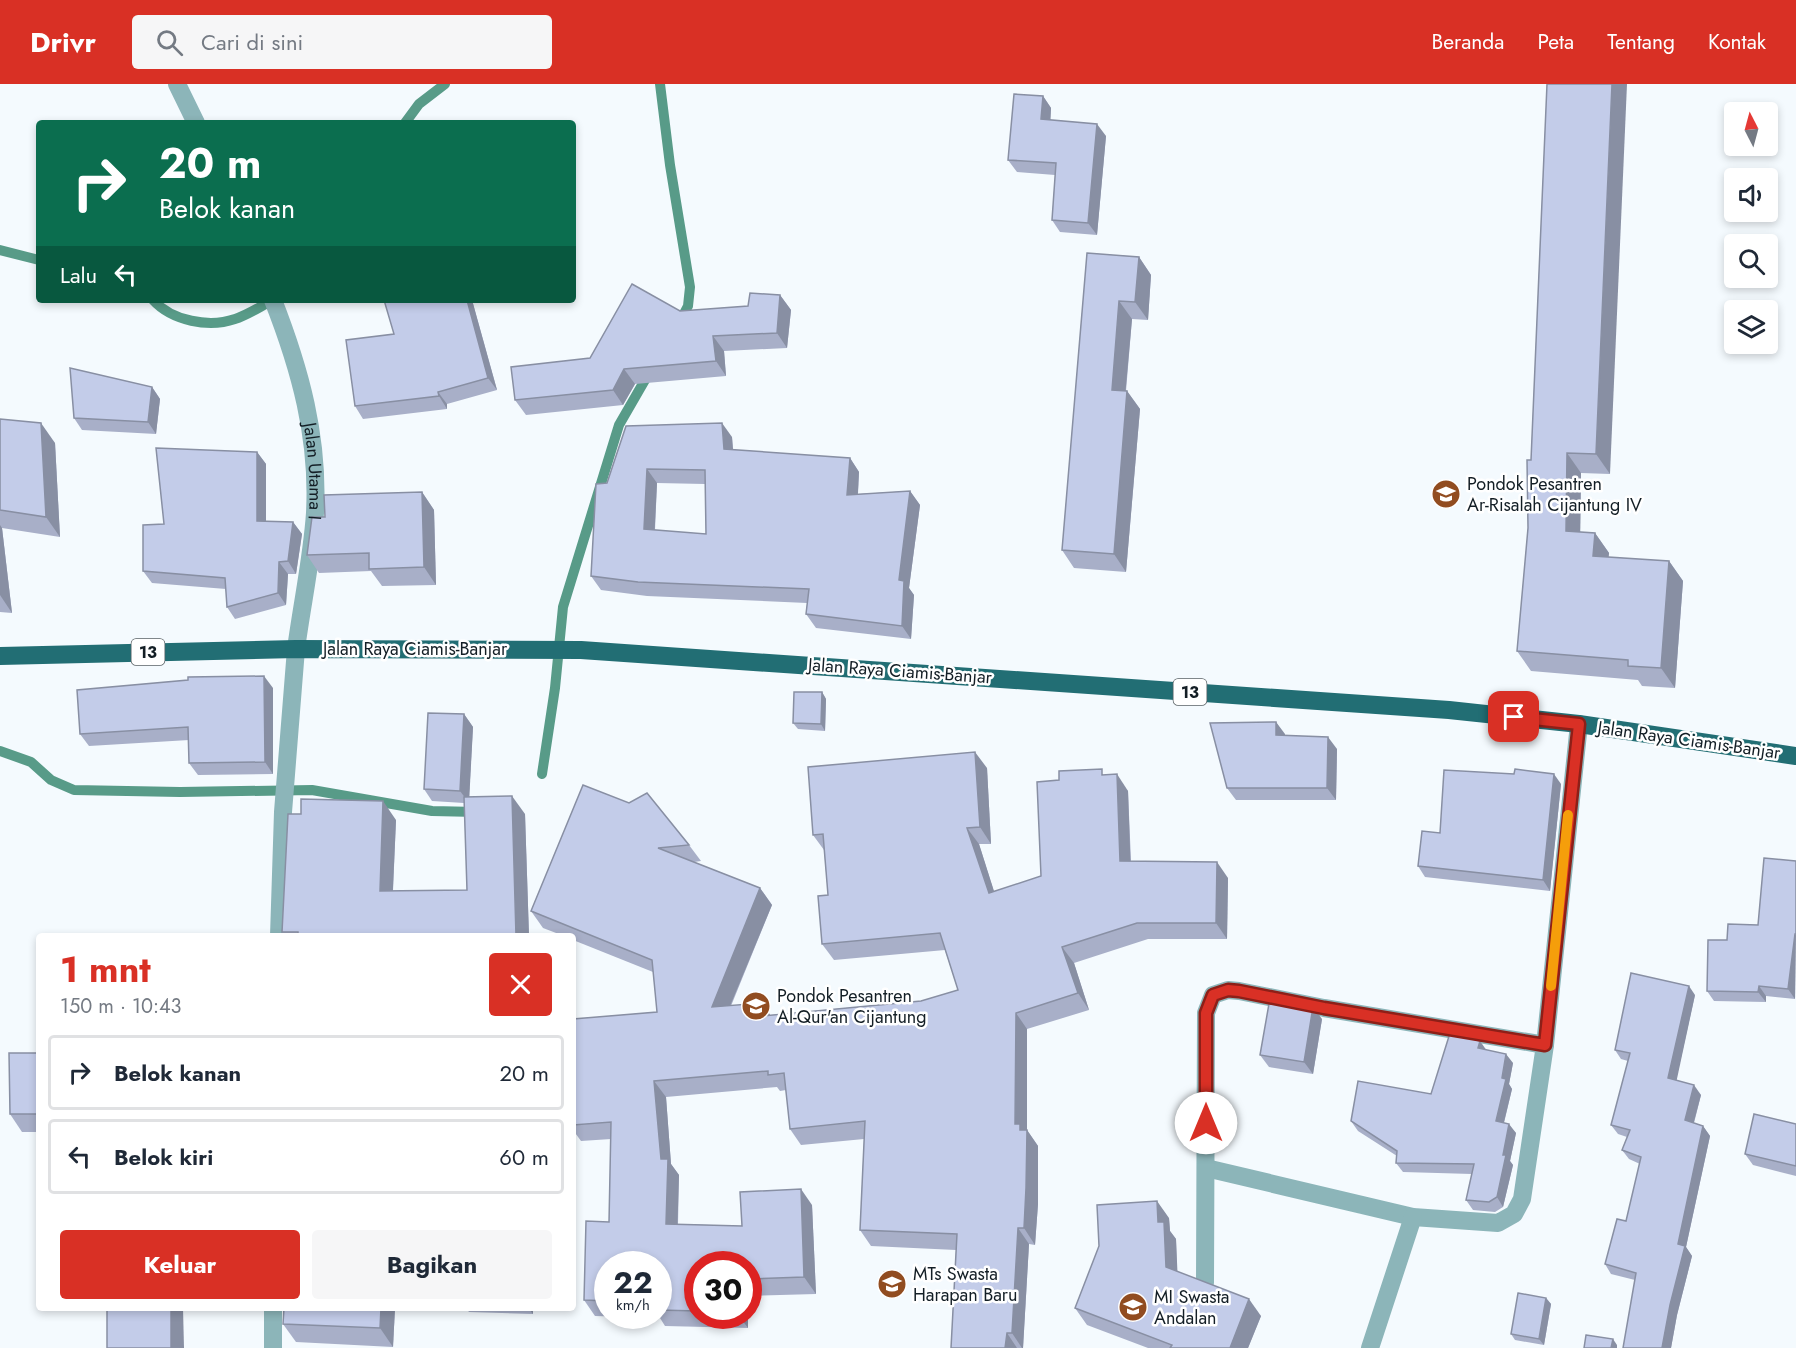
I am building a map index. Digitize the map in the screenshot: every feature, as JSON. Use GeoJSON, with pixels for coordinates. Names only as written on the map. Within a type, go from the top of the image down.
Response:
{"type":"FeatureCollection","features":[{"type":"Feature","properties":{"kind":"highway","name":"Jalan Raya Ciamis-Banjar"},"geometry":{"type":"LineString","coordinates":[[0,656],[296,649],[581,650],[774,661],[1425,709],[1579,724],[1796,756]]}},
{"type":"Feature","properties":{"kind":"street"},"geometry":{"type":"LineString","coordinates":[[177,84],[195,120]]}},
{"type":"Feature","properties":{"kind":"street","name":"Jalan Utama I"},"geometry":{"type":"LineString","coordinates":[[274,303],[307,402],[314,463],[315,513],[296,649],[283,812],[279,933]]}},
{"type":"Feature","properties":{"kind":"street"},"geometry":{"type":"LineString","coordinates":[[1206,1168],[1413,1217],[1498,1222],[1514,1214],[1522,1200],[1545,1045],[1579,724]]}},
{"type":"Feature","properties":{"kind":"street"},"geometry":{"type":"LineString","coordinates":[[1205,1284],[1206,1013],[1210,999],[1218,992],[1239,991],[1324,1008],[1545,1045]]}},
{"type":"Feature","properties":{"kind":"street"},"geometry":{"type":"LineString","coordinates":[[1370,1348],[1413,1217]]}},
{"type":"Feature","properties":{"kind":"street"},"geometry":{"type":"LineString","coordinates":[[273,1311],[273,1348]]}},
{"type":"Feature","properties":{"kind":"building"},"geometry":{"type":"Polygon","coordinates":[[[1547,84],[1612,84],[1596,454],[1567,453],[1566,531],[1595,533],[1593,556],[1669,561],[1661,668],[1628,666],[1628,660],[1517,651],[1528,528],[1527,460],[1531,460],[1547,84]]]}},
{"type":"Feature","properties":{"kind":"building"},"geometry":{"type":"Polygon","coordinates":[[[1014,94],[1043,96],[1041,119],[1097,124],[1088,223],[1052,220],[1056,163],[1008,160],[1014,94]]]}},
{"type":"Feature","properties":{"kind":"building"},"geometry":{"type":"Polygon","coordinates":[[[1087,253],[1139,257],[1135,302],[1119,301],[1112,390],[1127,391],[1114,554],[1062,550],[1087,253]]]}},
{"type":"Feature","properties":{"kind":"building"},"geometry":{"type":"Polygon","coordinates":[[[632,284],[680,311],[748,306],[750,293],[780,295],[777,333],[713,336],[716,361],[624,369],[613,390],[515,400],[511,367],[590,358],[632,284]]]}},
{"type":"Feature","properties":{"kind":"building"},"geometry":{"type":"Polygon","coordinates":[[[385,303],[468,303],[488,378],[438,392],[439,396],[355,406],[346,340],[394,334],[385,303]]]}},
{"type":"Feature","properties":{"kind":"building"},"geometry":{"type":"Polygon","coordinates":[[[70,368],[152,387],[148,422],[74,418],[70,368]]]}},
{"type":"Feature","properties":{"kind":"building"},"geometry":{"type":"Polygon","coordinates":[[[0,419],[41,423],[46,517],[0,510],[0,419]]]}},
{"type":"Feature","properties":{"kind":"building"},"geometry":{"type":"Polygon","coordinates":[[[722,423],[724,449],[850,458],[847,495],[910,491],[899,580],[904,581],[902,626],[806,614],[809,589],[638,582],[591,576],[596,484],[607,483],[626,426],[722,423]],[[647,469],[644,529],[706,534],[705,470],[647,469]]]}},
{"type":"Feature","properties":{"kind":"building"},"geometry":{"type":"Polygon","coordinates":[[[156,448],[257,452],[257,521],[293,522],[288,561],[279,562],[278,593],[227,607],[225,578],[143,571],[143,525],[164,524],[156,448]]]}},
{"type":"Feature","properties":{"kind":"building"},"geometry":{"type":"Polygon","coordinates":[[[422,492],[424,567],[369,569],[369,553],[307,555],[312,517],[325,517],[324,495],[422,492]]]}},
{"type":"Feature","properties":{"kind":"building"},"geometry":{"type":"Polygon","coordinates":[[[264,676],[265,762],[189,763],[188,727],[80,734],[77,690],[188,680],[188,677],[264,676]]]}},
{"type":"Feature","properties":{"kind":"building"},"geometry":{"type":"Polygon","coordinates":[[[794,692],[822,692],[821,724],[793,723],[794,692]]]}},
{"type":"Feature","properties":{"kind":"building"},"geometry":{"type":"Polygon","coordinates":[[[428,713],[464,714],[460,791],[424,789],[428,713]]]}},
{"type":"Feature","properties":{"kind":"building"},"geometry":{"type":"Polygon","coordinates":[[[1276,722],[1276,735],[1328,737],[1327,788],[1227,788],[1210,723],[1276,722]]]}},
{"type":"Feature","properties":{"kind":"building"},"geometry":{"type":"Polygon","coordinates":[[[975,752],[980,827],[967,828],[989,893],[1041,876],[1037,782],[1059,780],[1059,771],[1102,769],[1102,775],[1117,774],[1120,861],[1217,862],[1216,923],[1137,923],[1062,947],[1078,993],[1016,1013],[1015,1124],[1020,1124],[1020,1130],[1027,1130],[1026,1188],[1024,1228],[1018,1228],[1012,1333],[1007,1333],[1005,1348],[951,1348],[957,1234],[860,1230],[865,1121],[790,1129],[784,1073],[768,1075],[768,1071],[654,1081],[661,1159],[668,1159],[666,1224],[742,1226],[740,1192],[801,1189],[804,1277],[762,1278],[762,1251],[684,1251],[684,1311],[672,1310],[672,1251],[594,1251],[594,1300],[584,1300],[586,1221],[609,1222],[611,1122],[576,1125],[576,1019],[657,1012],[652,960],[531,911],[583,785],[629,803],[647,793],[689,845],[658,848],[760,888],[712,1007],[762,1003],[763,1016],[921,1001],[958,990],[940,933],[822,944],[818,896],[828,895],[823,834],[813,835],[808,767],[975,752]]]}},
{"type":"Feature","properties":{"kind":"building"},"geometry":{"type":"Polygon","coordinates":[[[1515,769],[1554,774],[1543,880],[1418,866],[1422,831],[1440,833],[1444,770],[1514,774],[1515,769]]]}},
{"type":"Feature","properties":{"kind":"building"},"geometry":{"type":"Polygon","coordinates":[[[512,796],[516,933],[282,932],[288,814],[301,814],[301,799],[383,801],[380,891],[467,890],[464,797],[512,796]]]}},
{"type":"Feature","properties":{"kind":"building"},"geometry":{"type":"Polygon","coordinates":[[[1764,858],[1796,861],[1796,934],[1788,989],[1759,986],[1758,992],[1707,991],[1708,940],[1727,940],[1728,924],[1758,925],[1764,858]]]}},
{"type":"Feature","properties":{"kind":"building"},"geometry":{"type":"Polygon","coordinates":[[[1631,973],[1689,986],[1668,1078],[1694,1085],[1685,1120],[1703,1126],[1678,1244],[1685,1246],[1662,1348],[1623,1348],[1636,1273],[1605,1264],[1617,1219],[1626,1221],[1641,1157],[1622,1150],[1630,1130],[1611,1125],[1630,1053],[1615,1050],[1631,973]]]}},
{"type":"Feature","properties":{"kind":"building"},"geometry":{"type":"Polygon","coordinates":[[[1270,998],[1313,1007],[1304,1062],[1260,1055],[1270,998]]]}},
{"type":"Feature","properties":{"kind":"building"},"geometry":{"type":"Polygon","coordinates":[[[1450,1033],[1480,1041],[1478,1048],[1506,1054],[1502,1078],[1506,1079],[1496,1121],[1509,1124],[1503,1155],[1506,1155],[1497,1197],[1489,1202],[1466,1200],[1474,1164],[1396,1163],[1397,1151],[1351,1121],[1358,1081],[1431,1094],[1450,1033]]]}},
{"type":"Feature","properties":{"kind":"building"},"geometry":{"type":"Polygon","coordinates":[[[9,1053],[36,1053],[36,1114],[10,1114],[9,1053]]]}},
{"type":"Feature","properties":{"kind":"building"},"geometry":{"type":"Polygon","coordinates":[[[1754,1114],[1796,1124],[1796,1166],[1745,1154],[1754,1114]]]}},
{"type":"Feature","properties":{"kind":"building"},"geometry":{"type":"Polygon","coordinates":[[[1157,1201],[1158,1222],[1164,1222],[1166,1267],[1249,1299],[1230,1348],[1170,1348],[1172,1345],[1075,1308],[1099,1246],[1097,1205],[1157,1201]]]}},
{"type":"Feature","properties":{"kind":"building"},"geometry":{"type":"Polygon","coordinates":[[[1518,1293],[1546,1298],[1539,1339],[1511,1334],[1518,1293]]]}},
{"type":"Feature","properties":{"kind":"building"},"geometry":{"type":"Polygon","coordinates":[[[107,1311],[171,1311],[171,1348],[107,1348],[107,1311]]]}},
{"type":"Feature","properties":{"kind":"building"},"geometry":{"type":"Polygon","coordinates":[[[284,1311],[381,1311],[380,1328],[283,1324],[284,1311]]]}},
{"type":"Feature","properties":{"kind":"building"},"geometry":{"type":"Polygon","coordinates":[[[1586,1335],[1613,1339],[1611,1348],[1584,1348],[1586,1335]]]}},
{"type":"Feature","properties":{"kind":"waterway"},"geometry":{"type":"LineString","coordinates":[[407,120],[419,104],[445,84]]}},
{"type":"Feature","properties":{"kind":"waterway"},"geometry":{"type":"LineString","coordinates":[[660,84],[670,165],[690,287],[688,306],[679,323]]}},
{"type":"Feature","properties":{"kind":"waterway"},"geometry":{"type":"LineString","coordinates":[[0,250],[36,259]]}},
{"type":"Feature","properties":{"kind":"waterway"},"geometry":{"type":"LineString","coordinates":[[156,303],[180,318],[214,323],[240,317],[268,303]]}},
{"type":"Feature","properties":{"kind":"waterway"},"geometry":{"type":"LineString","coordinates":[[542,774],[555,688],[563,607],[619,425],[649,373]]}},
{"type":"Feature","properties":{"kind":"waterway"},"geometry":{"type":"LineString","coordinates":[[0,751],[31,762],[51,780],[74,790],[180,792],[312,790],[432,811],[477,812]]}},
{"type":"Feature","properties":{"kind":"slow traffic"},"geometry":{"type":"LineString","coordinates":[[1551,986],[1568,815]]}},
{"type":"Feature","properties":{"kind":"place","name":"Pondok Pesantren Ar-Risalah Cijantung IV"},"geometry":{"type":"Point","coordinates":[1446,494]}},
{"type":"Feature","properties":{"kind":"place","name":"Pondok Pesantren Al-Qur'an Cijantung"},"geometry":{"type":"Point","coordinates":[756,1006]}},
{"type":"Feature","properties":{"kind":"place","name":"MTs Swasta Harapan Baru"},"geometry":{"type":"Point","coordinates":[892,1284]}},
{"type":"Feature","properties":{"kind":"place","name":"MI Swasta Andalan"},"geometry":{"type":"Point","coordinates":[1133,1307]}},
{"type":"Feature","properties":{"kind":"route"},"geometry":{"type":"LineString","coordinates":[[1206,1123],[1206,1013],[1210,999],[1218,992],[1239,991],[1324,1008],[1545,1045],[1579,724],[1514,717]]}}]}
